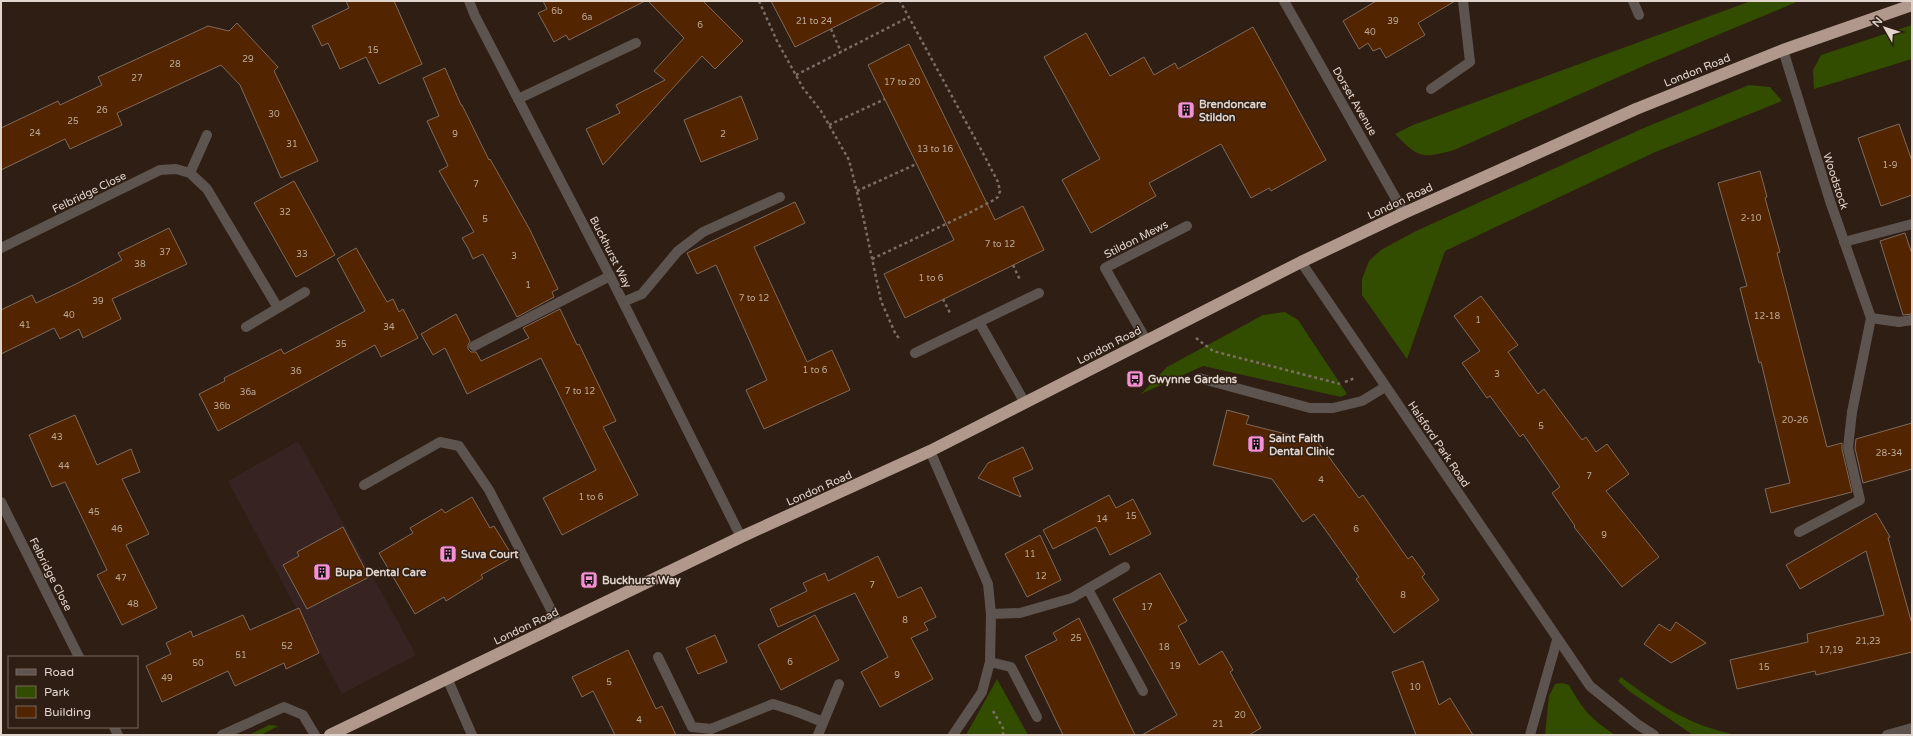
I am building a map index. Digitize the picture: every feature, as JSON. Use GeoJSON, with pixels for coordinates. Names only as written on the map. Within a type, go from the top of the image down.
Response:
{"type":"FeatureCollection","features":[{"type":"Feature","properties":{"kind":"highway","name":"London Road"},"geometry":{"type":"LineString","coordinates":[[330,735],[741,537],[930,452],[1146,340],[1301,262],[1404,213],[1636,109],[1783,50],[1912,5]]}},
{"type":"Feature","properties":{"kind":"street","name":"Buckhurst Way"},"geometry":{"type":"LineString","coordinates":[[469,1],[475,16],[610,276],[741,537]]}},
{"type":"Feature","properties":{"kind":"street"},"geometry":{"type":"LineString","coordinates":[[1431,89],[1470,62],[1463,1]]}},
{"type":"Feature","properties":{"kind":"street"},"geometry":{"type":"LineString","coordinates":[[1633,1],[1639,15]]}},
{"type":"Feature","properties":{"kind":"street","name":"Dorset Avenue"},"geometry":{"type":"LineString","coordinates":[[1288,2],[1404,213]]}},
{"type":"Feature","properties":{"kind":"street"},"geometry":{"type":"LineString","coordinates":[[518,99],[636,43]]}},
{"type":"Feature","properties":{"kind":"street","name":"Woodstock"},"geometry":{"type":"LineString","coordinates":[[1783,50],[1830,201],[1871,318]]}},
{"type":"Feature","properties":{"kind":"street"},"geometry":{"type":"LineString","coordinates":[[207,135],[190,173],[207,189],[278,308]]}},
{"type":"Feature","properties":{"kind":"street","name":"Felbridge Close"},"geometry":{"type":"LineString","coordinates":[[1,248],[160,170],[176,169],[190,173]]}},
{"type":"Feature","properties":{"kind":"street"},"geometry":{"type":"LineString","coordinates":[[623,302],[642,294],[678,251],[703,232],[780,197]]}},
{"type":"Feature","properties":{"kind":"street"},"geometry":{"type":"LineString","coordinates":[[1844,242],[1912,224]]}},
{"type":"Feature","properties":{"kind":"street","name":"Stildon Mews"},"geometry":{"type":"LineString","coordinates":[[1146,340],[1106,268],[1187,226]]}},
{"type":"Feature","properties":{"kind":"street","name":"Halsford Park Road"},"geometry":{"type":"LineString","coordinates":[[1301,262],[1557,640],[1590,686],[1637,724],[1654,735]]}},
{"type":"Feature","properties":{"kind":"street"},"geometry":{"type":"LineString","coordinates":[[474,346],[610,276]]}},
{"type":"Feature","properties":{"kind":"street"},"geometry":{"type":"LineString","coordinates":[[246,327],[305,292]]}},
{"type":"Feature","properties":{"kind":"street"},"geometry":{"type":"LineString","coordinates":[[915,353],[1039,293]]}},
{"type":"Feature","properties":{"kind":"street"},"geometry":{"type":"LineString","coordinates":[[1800,532],[1860,500],[1848,448],[1852,412],[1871,318],[1899,322],[1912,320]]}},
{"type":"Feature","properties":{"kind":"street"},"geometry":{"type":"LineString","coordinates":[[979,322],[1025,403]]}},
{"type":"Feature","properties":{"kind":"street"},"geometry":{"type":"LineString","coordinates":[[1199,378],[1310,408],[1333,408],[1362,401],[1385,387]]}},
{"type":"Feature","properties":{"kind":"street"},"geometry":{"type":"LineString","coordinates":[[364,485],[440,442],[459,446],[489,490],[559,624]]}},
{"type":"Feature","properties":{"kind":"street"},"geometry":{"type":"LineString","coordinates":[[930,452],[988,584],[992,614],[990,662],[982,692],[953,735]]}},
{"type":"Feature","properties":{"kind":"street","name":"Felbridge Close"},"geometry":{"type":"LineString","coordinates":[[1,502],[78,656]]}},
{"type":"Feature","properties":{"kind":"street"},"geometry":{"type":"LineString","coordinates":[[992,614],[1020,613],[1072,598],[1125,568]]}},
{"type":"Feature","properties":{"kind":"street"},"geometry":{"type":"LineString","coordinates":[[1088,589],[1143,691]]}},
{"type":"Feature","properties":{"kind":"street"},"geometry":{"type":"LineString","coordinates":[[1530,735],[1557,640]]}},
{"type":"Feature","properties":{"kind":"street"},"geometry":{"type":"LineString","coordinates":[[658,657],[692,727],[711,729],[772,704],[795,710],[823,722]]}},
{"type":"Feature","properties":{"kind":"street"},"geometry":{"type":"LineString","coordinates":[[990,662],[1011,667],[1037,717]]}},
{"type":"Feature","properties":{"kind":"street"},"geometry":{"type":"LineString","coordinates":[[447,678],[472,735]]}},
{"type":"Feature","properties":{"kind":"street"},"geometry":{"type":"LineString","coordinates":[[818,735],[839,684]]}},
{"type":"Feature","properties":{"kind":"street"},"geometry":{"type":"LineString","coordinates":[[222,735],[284,707],[303,715],[315,735]]}},
{"type":"Feature","properties":{"kind":"street"},"geometry":{"type":"LineString","coordinates":[[1887,735],[1912,728]]}},
{"type":"Feature","properties":{"kind":"path"},"geometry":{"type":"LineString","coordinates":[[759,1],[776,41],[796,75],[829,125],[849,160],[881,301],[896,335],[915,353]]}},
{"type":"Feature","properties":{"kind":"path"},"geometry":{"type":"LineString","coordinates":[[872,259],[980,208],[998,197],[1000,191],[998,182],[900,1]]}},
{"type":"Feature","properties":{"kind":"path"},"geometry":{"type":"LineString","coordinates":[[796,75],[909,17]]}},
{"type":"Feature","properties":{"kind":"path"},"geometry":{"type":"LineString","coordinates":[[831,29],[841,52]]}},
{"type":"Feature","properties":{"kind":"path"},"geometry":{"type":"LineString","coordinates":[[829,125],[885,99]]}},
{"type":"Feature","properties":{"kind":"path"},"geometry":{"type":"LineString","coordinates":[[857,191],[916,164]]}},
{"type":"Feature","properties":{"kind":"path"},"geometry":{"type":"LineString","coordinates":[[1185,321],[1197,340],[1213,351],[1339,385],[1374,371]]}},
{"type":"Feature","properties":{"kind":"shaded area"},"geometry":{"type":"Polygon","coordinates":[[[298,441],[416,655],[342,694],[228,481],[298,441]]]}},
{"type":"Feature","properties":{"kind":"green space"},"geometry":{"type":"Polygon","coordinates":[[[1751,1],[1799,1],[1650,63],[1454,150],[1434,155],[1421,154],[1410,148],[1395,134],[1413,125],[1751,1]]]}},
{"type":"Feature","properties":{"kind":"green space"},"geometry":{"type":"Polygon","coordinates":[[[1912,25],[1912,59],[1814,89],[1813,70],[1821,55],[1912,25]]]}},
{"type":"Feature","properties":{"kind":"green space"},"geometry":{"type":"Polygon","coordinates":[[[1749,85],[1770,87],[1782,101],[1653,153],[1445,251],[1407,359],[1362,295],[1362,279],[1369,261],[1381,250],[1416,231],[1646,127],[1749,85]]]}},
{"type":"Feature","properties":{"kind":"green space"},"geometry":{"type":"Polygon","coordinates":[[[1285,312],[1298,320],[1347,394],[1341,397],[1203,366],[1141,394],[1167,367],[1263,315],[1285,312]]]}},
{"type":"Feature","properties":{"kind":"green space"},"geometry":{"type":"Polygon","coordinates":[[[1621,677],[1675,713],[1703,726],[1736,735],[1693,735],[1629,691],[1618,681],[1621,677]]]}},
{"type":"Feature","properties":{"kind":"green space"},"geometry":{"type":"Polygon","coordinates":[[[997,679],[1028,735],[966,735],[997,679]]]}},
{"type":"Feature","properties":{"kind":"green space"},"geometry":{"type":"Polygon","coordinates":[[[1562,683],[1569,685],[1588,713],[1615,735],[1545,735],[1549,696],[1555,684],[1562,683]]]}},
{"type":"Feature","properties":{"kind":"green space"},"geometry":{"type":"Polygon","coordinates":[[[269,725],[278,726],[261,735],[249,735],[269,725]]]}},
{"type":"Feature","properties":{"kind":"building"},"geometry":{"type":"Polygon","coordinates":[[[346,1],[394,1],[422,64],[379,84],[366,57],[340,69],[328,43],[322,46],[312,26],[349,8],[346,1]]]}},
{"type":"Feature","properties":{"kind":"building"},"geometry":{"type":"Polygon","coordinates":[[[543,1],[645,1],[569,40],[566,35],[554,42],[538,13],[547,9],[543,1]]]}},
{"type":"Feature","properties":{"kind":"building"},"geometry":{"type":"Polygon","coordinates":[[[648,1],[703,1],[743,41],[715,69],[702,56],[603,165],[586,129],[620,113],[616,105],[665,80],[654,71],[684,38],[648,1]]]}},
{"type":"Feature","properties":{"kind":"building"},"geometry":{"type":"Polygon","coordinates":[[[771,1],[886,1],[795,47],[771,1]]]}},
{"type":"Feature","properties":{"kind":"building"},"geometry":{"type":"Polygon","coordinates":[[[1376,1],[1455,1],[1418,23],[1425,35],[1386,58],[1380,48],[1373,51],[1368,43],[1359,49],[1343,21],[1376,1]]]}},
{"type":"Feature","properties":{"kind":"building"},"geometry":{"type":"Polygon","coordinates":[[[237,23],[278,67],[274,71],[318,161],[281,178],[240,85],[221,65],[117,113],[122,125],[70,149],[65,139],[1,170],[1,128],[58,101],[60,105],[102,85],[98,77],[208,26],[229,31],[237,23]]]}},
{"type":"Feature","properties":{"kind":"building","name":"Brendoncare Stildon"},"geometry":{"type":"Polygon","coordinates":[[[1253,27],[1326,160],[1271,191],[1269,188],[1251,198],[1221,144],[1149,183],[1156,196],[1091,233],[1062,180],[1100,159],[1044,57],[1086,33],[1110,76],[1144,57],[1154,75],[1175,63],[1178,69],[1253,27]]]}},
{"type":"Feature","properties":{"kind":"building"},"geometry":{"type":"Polygon","coordinates":[[[909,44],[995,220],[1023,206],[1044,250],[905,318],[884,274],[954,240],[868,65],[909,44]]]}},
{"type":"Feature","properties":{"kind":"building"},"geometry":{"type":"Polygon","coordinates":[[[445,68],[461,105],[489,160],[490,159],[530,230],[558,289],[552,292],[554,297],[517,317],[483,254],[473,259],[462,238],[474,232],[439,171],[448,166],[427,121],[439,116],[423,78],[445,68]]]}},
{"type":"Feature","properties":{"kind":"building"},"geometry":{"type":"Polygon","coordinates":[[[741,96],[758,139],[701,162],[684,120],[741,96]]]}},
{"type":"Feature","properties":{"kind":"building"},"geometry":{"type":"Polygon","coordinates":[[[1899,124],[1912,161],[1912,195],[1881,206],[1858,138],[1899,124]]]}},
{"type":"Feature","properties":{"kind":"building"},"geometry":{"type":"Polygon","coordinates":[[[1760,171],[1767,197],[1765,198],[1780,252],[1777,253],[1827,447],[1842,443],[1852,492],[1771,513],[1765,489],[1790,483],[1761,362],[1759,363],[1740,288],[1747,286],[1718,183],[1760,171]]]}},
{"type":"Feature","properties":{"kind":"building"},"geometry":{"type":"Polygon","coordinates":[[[294,181],[335,255],[296,277],[254,203],[294,181]]]}},
{"type":"Feature","properties":{"kind":"building"},"geometry":{"type":"Polygon","coordinates":[[[795,202],[805,223],[754,247],[807,362],[832,350],[850,390],[764,429],[746,390],[767,380],[716,265],[697,274],[687,253],[795,202]]]}},
{"type":"Feature","properties":{"kind":"building"},"geometry":{"type":"Polygon","coordinates":[[[169,228],[187,264],[112,299],[121,319],[83,338],[79,329],[60,339],[54,328],[1,354],[1,310],[32,295],[36,303],[76,284],[122,260],[118,253],[169,228]]]}},
{"type":"Feature","properties":{"kind":"building"},"geometry":{"type":"Polygon","coordinates":[[[1905,233],[1912,254],[1912,314],[1903,315],[1880,241],[1905,233]]]}},
{"type":"Feature","properties":{"kind":"building"},"geometry":{"type":"Polygon","coordinates":[[[356,248],[387,302],[393,299],[399,312],[403,309],[418,338],[381,357],[375,345],[218,431],[199,394],[225,381],[224,378],[281,349],[284,354],[365,311],[337,259],[356,248]]]}},
{"type":"Feature","properties":{"kind":"building"},"geometry":{"type":"Polygon","coordinates":[[[1481,296],[1518,345],[1508,352],[1538,394],[1544,389],[1582,440],[1586,437],[1596,452],[1607,444],[1629,474],[1606,491],[1659,557],[1622,587],[1574,527],[1575,526],[1552,493],[1560,487],[1523,434],[1520,437],[1490,396],[1487,398],[1462,363],[1480,351],[1454,316],[1481,296]]]}},
{"type":"Feature","properties":{"kind":"building"},"geometry":{"type":"Polygon","coordinates":[[[560,309],[577,345],[579,344],[616,421],[603,427],[638,495],[562,535],[543,498],[596,470],[541,358],[467,394],[445,348],[433,355],[421,334],[456,314],[470,341],[468,349],[471,352],[476,352],[481,361],[529,338],[523,328],[560,309]]]}},
{"type":"Feature","properties":{"kind":"building"},"geometry":{"type":"Polygon","coordinates":[[[1227,410],[1249,416],[1246,424],[1318,442],[1359,498],[1363,495],[1408,559],[1412,556],[1425,574],[1422,577],[1439,600],[1394,633],[1356,579],[1359,577],[1314,514],[1303,522],[1272,479],[1213,465],[1227,410]]]}},
{"type":"Feature","properties":{"kind":"building"},"geometry":{"type":"Polygon","coordinates":[[[75,415],[97,465],[131,449],[140,472],[122,479],[149,534],[126,545],[157,608],[122,625],[97,575],[107,570],[65,482],[52,487],[29,435],[75,415]]]}},
{"type":"Feature","properties":{"kind":"building"},"geometry":{"type":"Polygon","coordinates":[[[1912,423],[1912,469],[1863,483],[1855,448],[1856,439],[1912,423]]]}},
{"type":"Feature","properties":{"kind":"building"},"geometry":{"type":"Polygon","coordinates":[[[1023,447],[1033,469],[1013,478],[1021,497],[978,478],[988,463],[1023,447]]]}},
{"type":"Feature","properties":{"kind":"building"},"geometry":{"type":"Polygon","coordinates":[[[1109,495],[1116,508],[1133,499],[1151,534],[1110,555],[1096,527],[1053,549],[1043,530],[1109,495]]]}},
{"type":"Feature","properties":{"kind":"building","name":"Suva Court"},"geometry":{"type":"Polygon","coordinates":[[[472,497],[490,528],[494,526],[513,557],[481,575],[483,578],[446,601],[444,597],[415,614],[379,553],[413,533],[410,528],[442,509],[445,513],[472,497]]]}},
{"type":"Feature","properties":{"kind":"building"},"geometry":{"type":"Polygon","coordinates":[[[1876,513],[1890,537],[1888,538],[1912,624],[1912,652],[1816,675],[1815,671],[1737,689],[1730,660],[1808,642],[1807,634],[1884,615],[1866,551],[1800,589],[1786,565],[1876,513]]]}},
{"type":"Feature","properties":{"kind":"building","name":"Bupa Dental Care"},"geometry":{"type":"Polygon","coordinates":[[[343,527],[369,577],[307,609],[283,565],[299,556],[297,552],[343,527]]]}},
{"type":"Feature","properties":{"kind":"building"},"geometry":{"type":"Polygon","coordinates":[[[1040,535],[1061,580],[1027,597],[1005,554],[1040,535]]]}},
{"type":"Feature","properties":{"kind":"building"},"geometry":{"type":"Polygon","coordinates":[[[878,556],[898,598],[921,587],[936,617],[924,623],[928,630],[911,638],[933,679],[880,707],[861,672],[888,657],[855,593],[778,627],[770,609],[807,591],[803,583],[825,573],[828,581],[878,556]]]}},
{"type":"Feature","properties":{"kind":"building"},"geometry":{"type":"Polygon","coordinates":[[[1160,573],[1187,621],[1178,626],[1199,665],[1222,651],[1233,670],[1230,672],[1261,728],[1249,735],[1142,735],[1177,715],[1113,599],[1160,573]]]}},
{"type":"Feature","properties":{"kind":"building"},"geometry":{"type":"Polygon","coordinates":[[[299,608],[319,653],[286,669],[284,663],[235,686],[228,671],[162,702],[146,666],[171,654],[166,643],[191,631],[193,637],[243,615],[250,630],[299,608]]]}},
{"type":"Feature","properties":{"kind":"building"},"geometry":{"type":"Polygon","coordinates":[[[815,615],[839,660],[781,690],[758,645],[815,615]]]}},
{"type":"Feature","properties":{"kind":"building"},"geometry":{"type":"Polygon","coordinates":[[[1079,618],[1135,735],[1063,735],[1025,656],[1057,640],[1053,633],[1079,618]]]}},
{"type":"Feature","properties":{"kind":"building"},"geometry":{"type":"Polygon","coordinates":[[[1676,622],[1706,643],[1671,663],[1644,644],[1659,624],[1670,631],[1676,622]]]}},
{"type":"Feature","properties":{"kind":"building"},"geometry":{"type":"Polygon","coordinates":[[[715,635],[727,662],[698,674],[686,648],[715,635]]]}},
{"type":"Feature","properties":{"kind":"building"},"geometry":{"type":"Polygon","coordinates":[[[628,650],[656,709],[662,706],[676,735],[615,735],[593,691],[582,697],[572,677],[628,650]]]}},
{"type":"Feature","properties":{"kind":"building"},"geometry":{"type":"Polygon","coordinates":[[[1423,661],[1439,705],[1450,698],[1473,735],[1416,735],[1392,672],[1423,661]]]}},
{"type":"Feature","properties":{"kind":"place","name":"Brendoncare Stildon"},"geometry":{"type":"Point","coordinates":[1186,110]}},
{"type":"Feature","properties":{"kind":"place","name":"Gwynne Gardens"},"geometry":{"type":"Point","coordinates":[1135,379]}},
{"type":"Feature","properties":{"kind":"place","name":"Saint Faith Dental Clinic"},"geometry":{"type":"Point","coordinates":[1256,444]}},
{"type":"Feature","properties":{"kind":"place","name":"Suva Court"},"geometry":{"type":"Point","coordinates":[448,554]}},
{"type":"Feature","properties":{"kind":"place","name":"Bupa Dental Care"},"geometry":{"type":"Point","coordinates":[322,572]}},
{"type":"Feature","properties":{"kind":"place","name":"Buckhurst Way"},"geometry":{"type":"Point","coordinates":[589,580]}}]}
